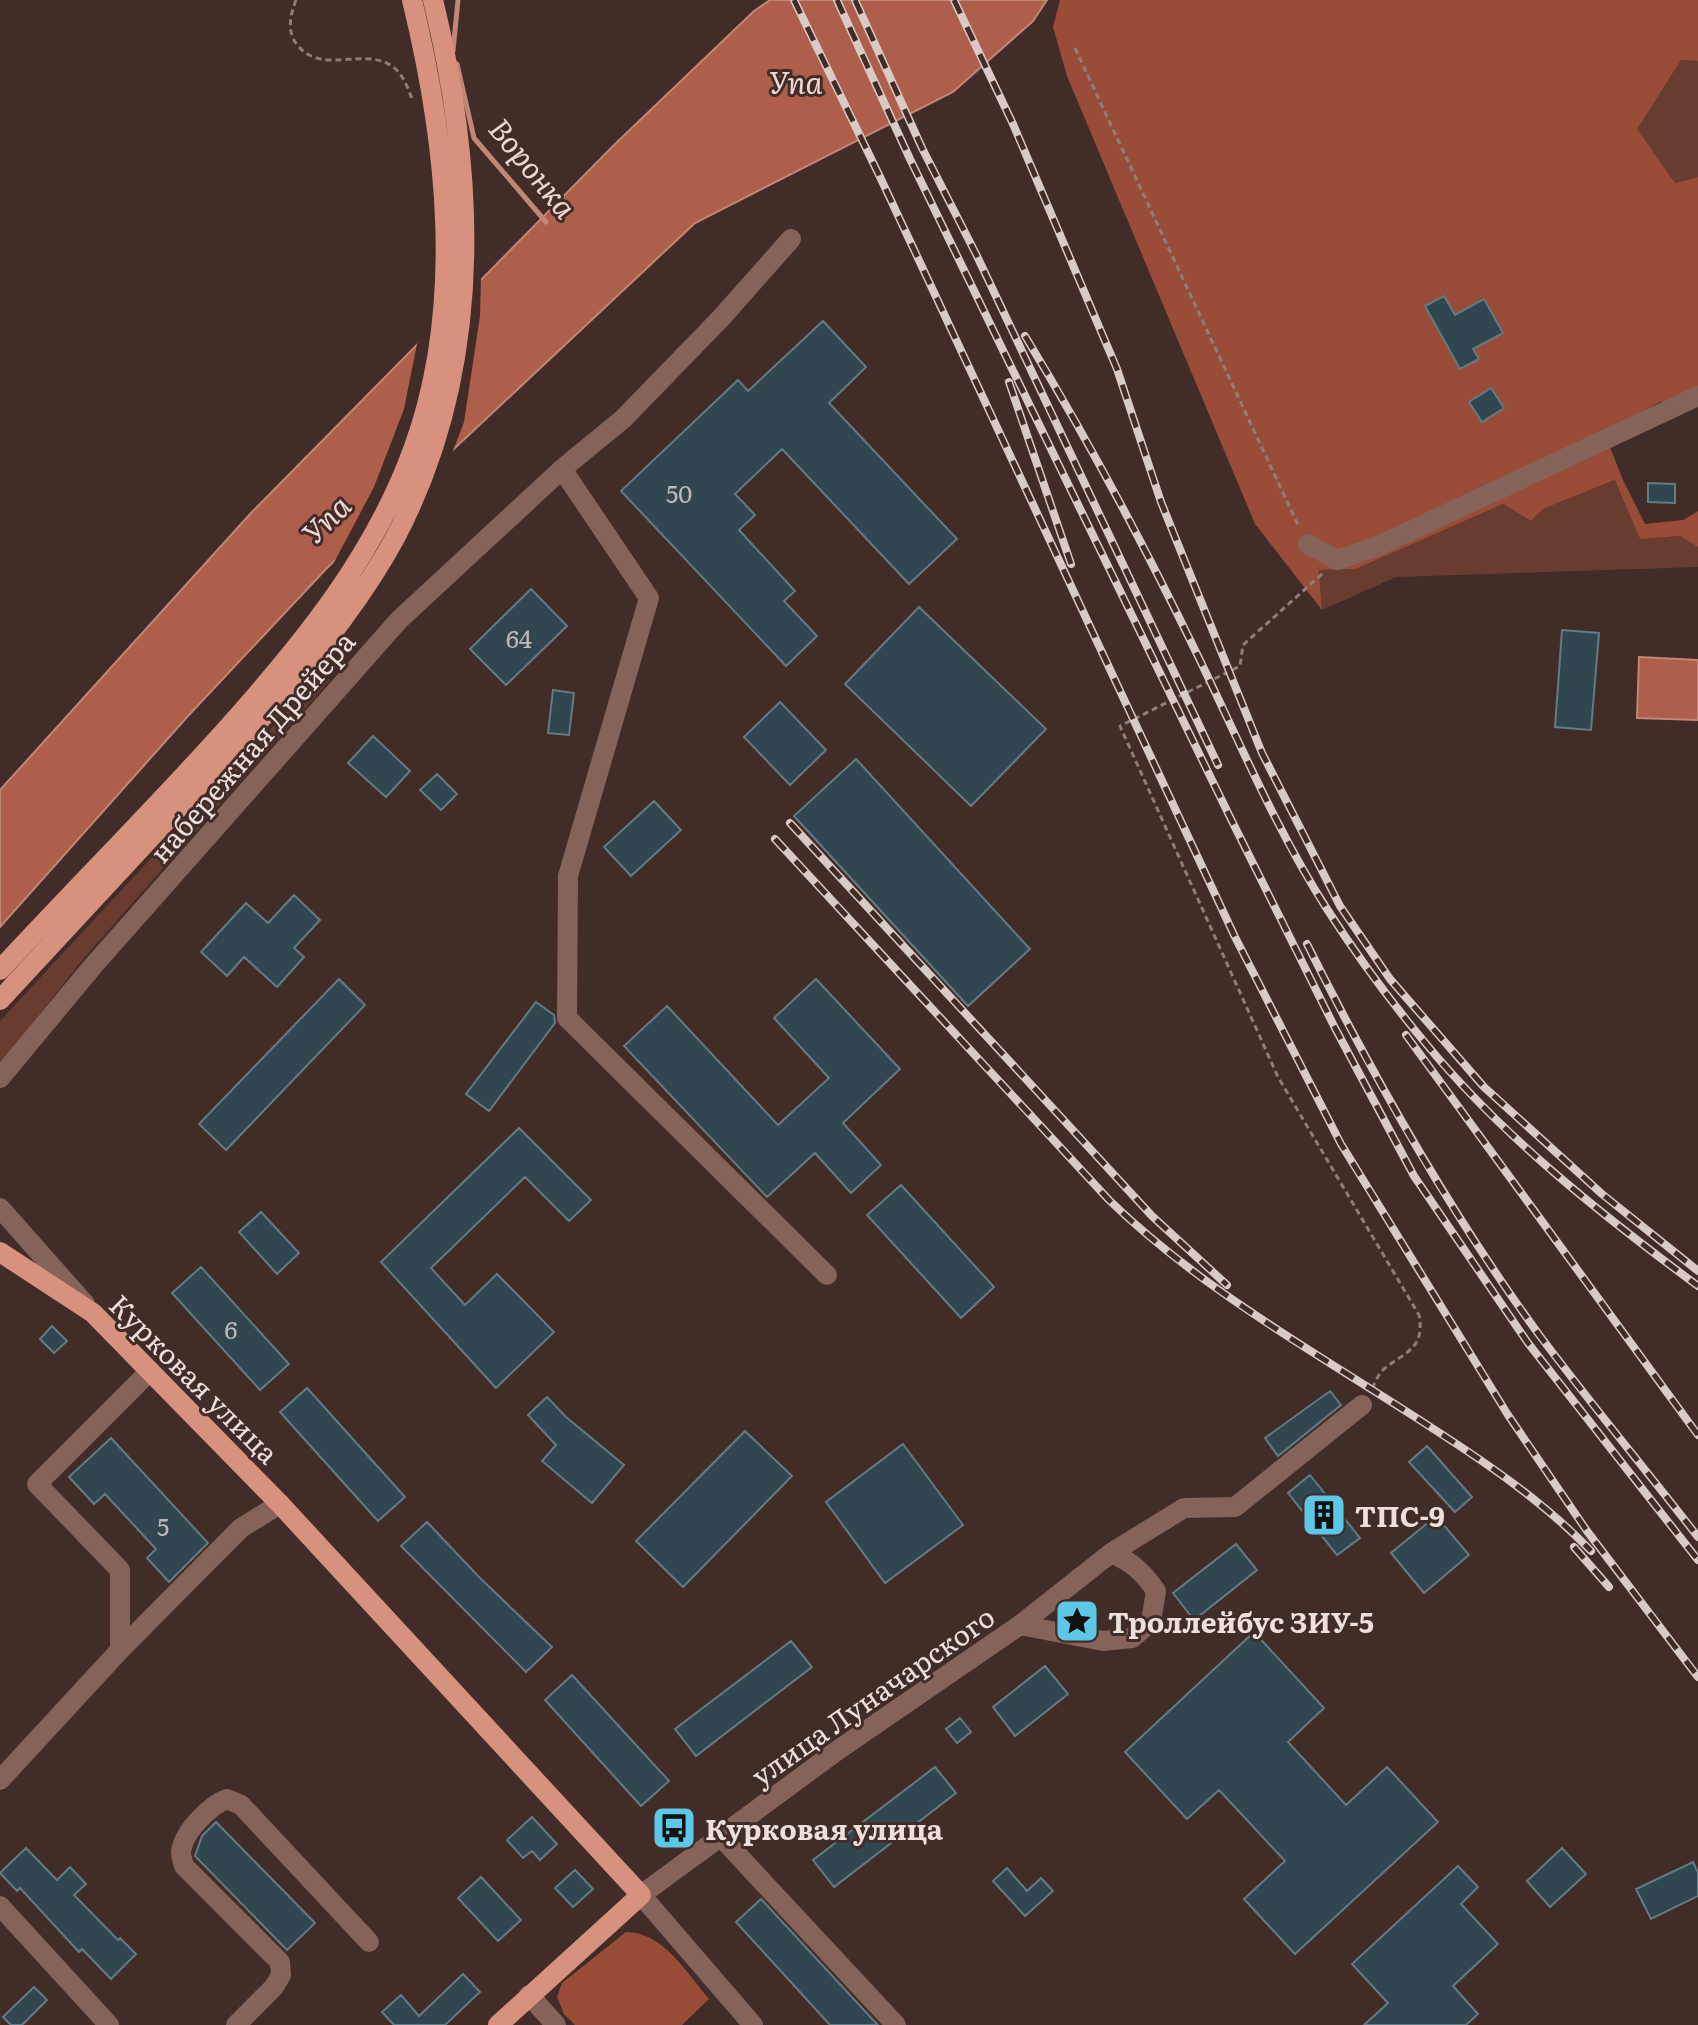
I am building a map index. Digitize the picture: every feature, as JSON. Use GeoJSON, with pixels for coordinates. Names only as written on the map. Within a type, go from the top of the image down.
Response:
{"type":"FeatureCollection","features":[{"type":"Feature","properties":{"kind":"main road"},"geometry":{"type":"LineString","coordinates":[[0,1000],[274,690],[332,603],[380,522],[413,448],[436,360],[444,299],[446,210],[425,62],[412,0]]}},
{"type":"Feature","properties":{"kind":"main road"},"geometry":{"type":"LineString","coordinates":[[0,970],[347,613],[395,537],[429,462],[452,376],[463,306],[465,209],[442,34],[433,0]]}},
{"type":"Feature","properties":{"kind":"main road","name":"Курковая улица"},"geometry":{"type":"LineString","coordinates":[[0,1252],[93,1313],[280,1504],[641,1895]]}},
{"type":"Feature","properties":{"kind":"main road","name":"улица Луначарского"},"geometry":{"type":"LineString","coordinates":[[505,2023],[529,1995],[641,1895]]}},
{"type":"Feature","properties":{"kind":"street","name":"набережная Дрейера"},"geometry":{"type":"LineString","coordinates":[[0,1078],[93,966],[399,620],[562,469],[623,419],[721,318],[791,239]]}},
{"type":"Feature","properties":{"kind":"street"},"geometry":{"type":"LineString","coordinates":[[1308,544],[1337,560],[1378,546],[1698,396]]}},
{"type":"Feature","properties":{"kind":"street"},"geometry":{"type":"LineString","coordinates":[[562,469],[649,598],[568,876],[567,1018],[827,1275]]}},
{"type":"Feature","properties":{"kind":"street"},"geometry":{"type":"LineString","coordinates":[[0,1208],[93,1313]]}},
{"type":"Feature","properties":{"kind":"street"},"geometry":{"type":"LineString","coordinates":[[120,1650],[120,1570],[37,1484],[150,1371]]}},
{"type":"Feature","properties":{"kind":"street","name":"улица Луначарского"},"geometry":{"type":"LineString","coordinates":[[641,1895],[838,1750],[1020,1625],[1111,1553],[1184,1508],[1235,1507],[1362,1405]]}},
{"type":"Feature","properties":{"kind":"street"},"geometry":{"type":"LineString","coordinates":[[0,1780],[120,1650],[241,1528],[280,1504]]}},
{"type":"Feature","properties":{"kind":"street"},"geometry":{"type":"LineString","coordinates":[[1020,1625],[1103,1641],[1132,1638],[1151,1622],[1156,1591],[1132,1562],[1111,1553]]}},
{"type":"Feature","properties":{"kind":"street"},"geometry":{"type":"LineString","coordinates":[[236,2025],[274,1987],[281,1975],[280,1962],[184,1866],[181,1852],[188,1834],[219,1802],[227,1799],[241,1805],[369,1942]]}},
{"type":"Feature","properties":{"kind":"street"},"geometry":{"type":"LineString","coordinates":[[720,1836],[896,2025]]}},
{"type":"Feature","properties":{"kind":"street","name":"Курковая улица"},"geometry":{"type":"LineString","coordinates":[[641,1895],[753,2025]]}},
{"type":"Feature","properties":{"kind":"street"},"geometry":{"type":"LineString","coordinates":[[0,1906],[109,2025]]}},
{"type":"Feature","properties":{"kind":"street"},"geometry":{"type":"LineString","coordinates":[[529,1995],[556,2025]]}},
{"type":"Feature","properties":{"kind":"path"},"geometry":{"type":"LineString","coordinates":[[296,0],[290,28],[294,42],[307,56],[328,61],[378,60],[394,67],[405,82],[413,104]]}},
{"type":"Feature","properties":{"kind":"path"},"geometry":{"type":"LineString","coordinates":[[1075,48],[1308,544]]}},
{"type":"Feature","properties":{"kind":"path"},"geometry":{"type":"LineString","coordinates":[[1337,560],[1243,645],[1240,666],[1120,726],[1278,1077],[1419,1315],[1422,1331],[1413,1350],[1381,1371],[1362,1405]]}},
{"type":"Feature","properties":{"kind":"shaded area"},"geometry":{"type":"Polygon","coordinates":[[[1060,0],[1698,0],[1698,61],[1681,60],[1637,129],[1675,183],[1698,177],[1698,397],[1660,402],[1604,432],[1645,524],[1683,520],[1698,511],[1698,547],[1680,536],[1640,539],[1615,480],[1543,509],[1531,521],[1503,504],[1356,569],[1319,570],[1322,610],[1255,524],[1067,76],[1053,27],[1060,0]]]}},
{"type":"Feature","properties":{"kind":"shaded area"},"geometry":{"type":"Polygon","coordinates":[[[1681,60],[1698,61],[1698,177],[1675,183],[1636,129],[1681,60]]]}},
{"type":"Feature","properties":{"kind":"shaded area"},"geometry":{"type":"Polygon","coordinates":[[[1616,480],[1640,539],[1680,536],[1698,547],[1698,567],[1396,577],[1322,610],[1319,570],[1356,569],[1503,504],[1531,521],[1543,509],[1616,480]]]}},
{"type":"Feature","properties":{"kind":"shaded area"},"geometry":{"type":"Polygon","coordinates":[[[322,674],[330,680],[83,959],[0,1065],[0,1021],[322,674]]]}},
{"type":"Feature","properties":{"kind":"shaded area"},"geometry":{"type":"Polygon","coordinates":[[[626,1932],[639,1934],[663,1946],[709,1999],[682,2025],[575,2025],[564,2014],[557,1997],[562,1983],[626,1932]]]}},
{"type":"Feature","properties":{"kind":"water","name":"Упа"},"geometry":{"type":"Polygon","coordinates":[[[770,0],[1047,0],[1033,21],[953,92],[695,223],[327,568],[188,716],[0,927],[0,790],[251,513],[613,146],[754,11],[770,0]]]}},
{"type":"Feature","properties":{"kind":"water"},"geometry":{"type":"Polygon","coordinates":[[[1639,657],[1698,660],[1698,720],[1637,718],[1639,657]]]}},
{"type":"Feature","properties":{"kind":"pier"},"geometry":{"type":"Polygon","coordinates":[[[481,275],[480,316],[464,422],[451,456],[330,570],[374,487],[404,409],[418,339],[481,275]]]}},
{"type":"Feature","properties":{"kind":"building"},"geometry":{"type":"Polygon","coordinates":[[[1444,296],[1455,315],[1484,299],[1503,333],[1473,349],[1479,359],[1460,369],[1425,306],[1444,296]]]}},
{"type":"Feature","properties":{"kind":"building"},"geometry":{"type":"Polygon","coordinates":[[[823,321],[866,367],[829,403],[957,539],[909,584],[782,449],[735,494],[755,515],[739,530],[795,591],[784,601],[817,636],[786,666],[621,491],[738,380],[748,391],[823,321]]]}},
{"type":"Feature","properties":{"kind":"building"},"geometry":{"type":"Polygon","coordinates":[[[1491,388],[1504,408],[1482,422],[1469,402],[1491,388]]]}},
{"type":"Feature","properties":{"kind":"building"},"geometry":{"type":"Polygon","coordinates":[[[1648,483],[1675,484],[1675,503],[1648,502],[1648,483]]]}},
{"type":"Feature","properties":{"kind":"building"},"geometry":{"type":"Polygon","coordinates":[[[531,589],[567,626],[506,685],[470,649],[531,589]]]}},
{"type":"Feature","properties":{"kind":"building"},"geometry":{"type":"Polygon","coordinates":[[[919,607],[1046,729],[971,806],[845,684],[919,607]]]}},
{"type":"Feature","properties":{"kind":"building"},"geometry":{"type":"Polygon","coordinates":[[[1562,630],[1599,633],[1591,730],[1555,727],[1562,630]]]}},
{"type":"Feature","properties":{"kind":"building"},"geometry":{"type":"Polygon","coordinates":[[[553,690],[574,693],[569,735],[548,733],[553,690]]]}},
{"type":"Feature","properties":{"kind":"building"},"geometry":{"type":"Polygon","coordinates":[[[780,702],[826,750],[790,785],[744,737],[780,702]]]}},
{"type":"Feature","properties":{"kind":"building"},"geometry":{"type":"Polygon","coordinates":[[[373,736],[410,771],[386,797],[348,763],[373,736]]]}},
{"type":"Feature","properties":{"kind":"building"},"geometry":{"type":"Polygon","coordinates":[[[856,759],[1030,949],[968,1006],[794,816],[856,759]]]}},
{"type":"Feature","properties":{"kind":"building"},"geometry":{"type":"Polygon","coordinates":[[[437,774],[457,794],[441,810],[420,790],[437,774]]]}},
{"type":"Feature","properties":{"kind":"building"},"geometry":{"type":"Polygon","coordinates":[[[654,801],[681,830],[631,876],[604,847],[654,801]]]}},
{"type":"Feature","properties":{"kind":"building"},"geometry":{"type":"Polygon","coordinates":[[[294,895],[320,920],[294,948],[304,957],[277,987],[244,957],[227,976],[201,952],[246,903],[268,923],[294,895]]]}},
{"type":"Feature","properties":{"kind":"building"},"geometry":{"type":"Polygon","coordinates":[[[339,979],[365,1005],[226,1150],[199,1124],[339,979]]]}},
{"type":"Feature","properties":{"kind":"building"},"geometry":{"type":"Polygon","coordinates":[[[816,979],[900,1069],[843,1123],[881,1165],[851,1193],[815,1153],[767,1197],[624,1046],[667,1006],[778,1125],[829,1078],[774,1018],[816,979]]]}},
{"type":"Feature","properties":{"kind":"building"},"geometry":{"type":"Polygon","coordinates":[[[536,1002],[554,1015],[555,1023],[489,1111],[466,1094],[536,1002]]]}},
{"type":"Feature","properties":{"kind":"building"},"geometry":{"type":"Polygon","coordinates":[[[519,1128],[591,1200],[569,1221],[525,1177],[431,1268],[465,1305],[497,1274],[554,1332],[496,1388],[381,1262],[519,1128]]]}},
{"type":"Feature","properties":{"kind":"building"},"geometry":{"type":"Polygon","coordinates":[[[901,1185],[994,1287],[961,1318],[867,1215],[901,1185]]]}},
{"type":"Feature","properties":{"kind":"building"},"geometry":{"type":"Polygon","coordinates":[[[261,1212],[299,1253],[277,1274],[239,1232],[261,1212]]]}},
{"type":"Feature","properties":{"kind":"building"},"geometry":{"type":"Polygon","coordinates":[[[201,1267],[289,1364],[260,1390],[172,1293],[201,1267]]]}},
{"type":"Feature","properties":{"kind":"building"},"geometry":{"type":"Polygon","coordinates":[[[52,1326],[67,1341],[54,1353],[40,1339],[52,1326]]]}},
{"type":"Feature","properties":{"kind":"building"},"geometry":{"type":"Polygon","coordinates":[[[307,1388],[405,1497],[378,1521],[280,1412],[307,1388]]]}},
{"type":"Feature","properties":{"kind":"building"},"geometry":{"type":"Polygon","coordinates":[[[1330,1391],[1341,1405],[1278,1456],[1265,1438],[1330,1391]]]}},
{"type":"Feature","properties":{"kind":"building"},"geometry":{"type":"Polygon","coordinates":[[[547,1397],[566,1417],[624,1465],[592,1503],[542,1461],[556,1445],[528,1415],[547,1397]]]}},
{"type":"Feature","properties":{"kind":"building"},"geometry":{"type":"Polygon","coordinates":[[[745,1431],[792,1476],[683,1587],[636,1541],[745,1431]]]}},
{"type":"Feature","properties":{"kind":"building"},"geometry":{"type":"Polygon","coordinates":[[[111,1438],[208,1543],[169,1582],[147,1558],[156,1549],[105,1494],[94,1504],[69,1477],[111,1438]]]}},
{"type":"Feature","properties":{"kind":"building"},"geometry":{"type":"Polygon","coordinates":[[[903,1444],[963,1525],[885,1583],[826,1502],[903,1444]]]}},
{"type":"Feature","properties":{"kind":"building"},"geometry":{"type":"Polygon","coordinates":[[[1427,1446],[1472,1497],[1455,1512],[1409,1462],[1427,1446]]]}},
{"type":"Feature","properties":{"kind":"building","name":"ТПС-9"},"geometry":{"type":"Polygon","coordinates":[[[1310,1475],[1360,1538],[1337,1555],[1288,1493],[1310,1475]]]}},
{"type":"Feature","properties":{"kind":"building"},"geometry":{"type":"Polygon","coordinates":[[[1436,1516],[1469,1555],[1424,1593],[1391,1553],[1436,1516]]]}},
{"type":"Feature","properties":{"kind":"building"},"geometry":{"type":"Polygon","coordinates":[[[427,1522],[552,1647],[526,1672],[401,1546],[427,1522]]]}},
{"type":"Feature","properties":{"kind":"building"},"geometry":{"type":"Polygon","coordinates":[[[1236,1544],[1257,1570],[1194,1620],[1173,1593],[1236,1544]]]}},
{"type":"Feature","properties":{"kind":"building"},"geometry":{"type":"Polygon","coordinates":[[[1254,1632],[1324,1708],[1288,1742],[1346,1805],[1387,1767],[1438,1822],[1295,1954],[1244,1899],[1285,1861],[1219,1790],[1187,1819],[1125,1752],[1254,1632]]]}},
{"type":"Feature","properties":{"kind":"building"},"geometry":{"type":"Polygon","coordinates":[[[791,1641],[812,1667],[696,1756],[675,1729],[791,1641]]]}},
{"type":"Feature","properties":{"kind":"building"},"geometry":{"type":"Polygon","coordinates":[[[1045,1666],[1068,1694],[1015,1736],[993,1707],[1045,1666]]]}},
{"type":"Feature","properties":{"kind":"building"},"geometry":{"type":"Polygon","coordinates":[[[572,1675],[669,1781],[641,1806],[545,1700],[572,1675]]]}},
{"type":"Feature","properties":{"kind":"building"},"geometry":{"type":"Polygon","coordinates":[[[960,1718],[971,1732],[957,1743],[946,1729],[960,1718]]]}},
{"type":"Feature","properties":{"kind":"building"},"geometry":{"type":"Polygon","coordinates":[[[935,1767],[956,1793],[834,1887],[813,1860],[935,1767]]]}},
{"type":"Feature","properties":{"kind":"building"},"geometry":{"type":"Polygon","coordinates":[[[532,1817],[557,1844],[540,1860],[532,1851],[523,1858],[507,1840],[532,1817]]]}},
{"type":"Feature","properties":{"kind":"building"},"geometry":{"type":"Polygon","coordinates":[[[216,1822],[315,1923],[287,1950],[195,1856],[202,1836],[216,1822]]]}},
{"type":"Feature","properties":{"kind":"building"},"geometry":{"type":"Polygon","coordinates":[[[26,1848],[57,1880],[70,1867],[86,1884],[74,1895],[136,1954],[111,1979],[82,1949],[79,1952],[20,1888],[17,1891],[0,1873],[26,1848]]]}},
{"type":"Feature","properties":{"kind":"building"},"geometry":{"type":"Polygon","coordinates":[[[1562,1848],[1586,1874],[1550,1907],[1527,1881],[1562,1848]]]}},
{"type":"Feature","properties":{"kind":"building"},"geometry":{"type":"Polygon","coordinates":[[[1693,1862],[1698,1873],[1698,1896],[1651,1919],[1636,1889],[1693,1862]]]}},
{"type":"Feature","properties":{"kind":"building"},"geometry":{"type":"Polygon","coordinates":[[[1458,1866],[1478,1887],[1461,1904],[1498,1944],[1453,1986],[1478,2014],[1466,2025],[1364,2025],[1388,2003],[1352,1964],[1458,1866]]]}},
{"type":"Feature","properties":{"kind":"building"},"geometry":{"type":"Polygon","coordinates":[[[1007,1868],[1027,1891],[1041,1878],[1053,1891],[1025,1916],[993,1881],[1007,1868]]]}},
{"type":"Feature","properties":{"kind":"building"},"geometry":{"type":"Polygon","coordinates":[[[575,1870],[593,1889],[573,1907],[555,1888],[575,1870]]]}},
{"type":"Feature","properties":{"kind":"building"},"geometry":{"type":"Polygon","coordinates":[[[481,1877],[521,1920],[498,1941],[458,1898],[481,1877]]]}},
{"type":"Feature","properties":{"kind":"building"},"geometry":{"type":"Polygon","coordinates":[[[761,1899],[878,2025],[830,2025],[736,1922],[761,1899]]]}},
{"type":"Feature","properties":{"kind":"building"},"geometry":{"type":"Polygon","coordinates":[[[463,1974],[480,1992],[445,2025],[394,2025],[382,2012],[401,1995],[419,2016],[463,1974]]]}},
{"type":"Feature","properties":{"kind":"building"},"geometry":{"type":"Polygon","coordinates":[[[34,1987],[47,2000],[22,2025],[11,2025],[3,2017],[34,1987]]]}},
{"type":"Feature","properties":{"kind":"waterway","name":"Воронка"},"geometry":{"type":"LineString","coordinates":[[453,51],[458,0]]}},
{"type":"Feature","properties":{"kind":"waterway","name":"Воронка"},"geometry":{"type":"LineString","coordinates":[[457,64],[474,138],[546,222]]}},
{"type":"Feature","properties":{"kind":"railway"},"geometry":{"type":"LineString","coordinates":[[794,0],[881,179],[1235,937],[1341,1144],[1508,1415],[1587,1531],[1698,1677]]}},
{"type":"Feature","properties":{"kind":"railway"},"geometry":{"type":"LineString","coordinates":[[837,0],[910,159],[1229,815],[1335,1028],[1414,1176],[1528,1343],[1698,1560]]}},
{"type":"Feature","properties":{"kind":"railway"},"geometry":{"type":"LineString","coordinates":[[855,0],[922,148],[976,254],[1218,765]]}},
{"type":"Feature","properties":{"kind":"railway"},"geometry":{"type":"LineString","coordinates":[[954,0],[1013,124],[1117,369],[1161,502],[1262,753],[1340,906],[1390,979],[1484,1087],[1602,1194],[1698,1271]]}},
{"type":"Feature","properties":{"kind":"railway"},"geometry":{"type":"LineString","coordinates":[[1025,336],[1135,531],[1290,846],[1362,961],[1427,1045],[1521,1143],[1590,1203],[1698,1286]]}},
{"type":"Feature","properties":{"kind":"railway"},"geometry":{"type":"LineString","coordinates":[[1009,382],[1071,564]]}},
{"type":"Feature","properties":{"kind":"railway"},"geometry":{"type":"LineString","coordinates":[[790,823],[1152,1216],[1227,1285]]}},
{"type":"Feature","properties":{"kind":"railway"},"geometry":{"type":"LineString","coordinates":[[775,839],[1109,1200],[1146,1233],[1265,1322],[1495,1470],[1535,1500],[1591,1551]]}},
{"type":"Feature","properties":{"kind":"railway"},"geometry":{"type":"LineString","coordinates":[[1307,944],[1387,1095],[1475,1242],[1540,1336],[1698,1537]]}},
{"type":"Feature","properties":{"kind":"railway"},"geometry":{"type":"LineString","coordinates":[[1406,1035],[1698,1435]]}},
{"type":"Feature","properties":{"kind":"railway"},"geometry":{"type":"LineString","coordinates":[[1574,1547],[1609,1587]]}},
{"type":"Feature","properties":{"kind":"place","name":"ТПС-9"},"geometry":{"type":"Point","coordinates":[1324,1515]}},
{"type":"Feature","properties":{"kind":"place","name":"Троллейбус ЗИУ-5"},"geometry":{"type":"Point","coordinates":[1077,1621]}},
{"type":"Feature","properties":{"kind":"place","name":"Курковая улица"},"geometry":{"type":"Point","coordinates":[674,1828]}}]}
